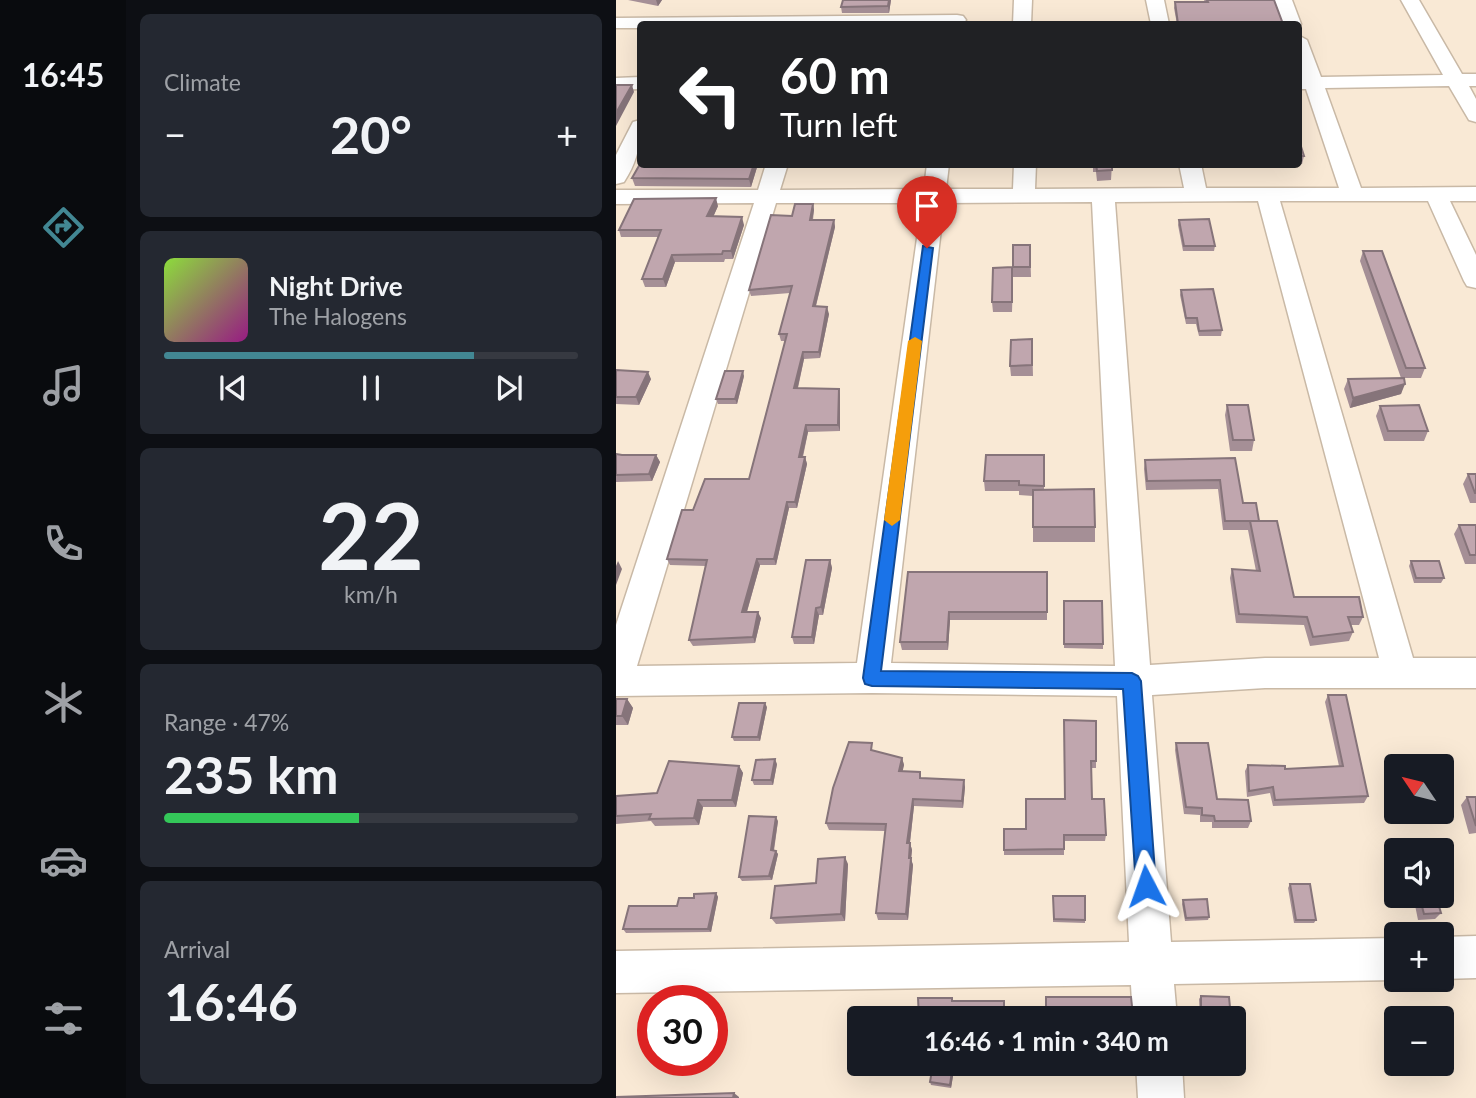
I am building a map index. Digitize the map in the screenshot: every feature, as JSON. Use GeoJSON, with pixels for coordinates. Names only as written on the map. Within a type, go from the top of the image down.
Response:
{"type":"FeatureCollection","features":[{"type":"Feature","properties":{"kind":"street"},"geometry":{"type":"LineString","coordinates":[[957,21],[959,0]]}},
{"type":"Feature","properties":{"kind":"street"},"geometry":{"type":"LineString","coordinates":[[1022,21],[1023,0]]}},
{"type":"Feature","properties":{"kind":"street"},"geometry":{"type":"LineString","coordinates":[[1156,0],[1160,21]]}},
{"type":"Feature","properties":{"kind":"street"},"geometry":{"type":"LineString","coordinates":[[1283,0],[1291,21]]}},
{"type":"Feature","properties":{"kind":"street"},"geometry":{"type":"LineString","coordinates":[[1410,0],[1476,116]]}},
{"type":"Feature","properties":{"kind":"street"},"geometry":{"type":"LineString","coordinates":[[616,23],[637,23]]}},
{"type":"Feature","properties":{"kind":"street"},"geometry":{"type":"LineString","coordinates":[[1302,59],[1307,83],[1353,195]]}},
{"type":"Feature","properties":{"kind":"street"},"geometry":{"type":"LineString","coordinates":[[1307,83],[1476,80]]}},
{"type":"Feature","properties":{"kind":"street"},"geometry":{"type":"LineString","coordinates":[[616,84],[637,83]]}},
{"type":"Feature","properties":{"kind":"street"},"geometry":{"type":"LineString","coordinates":[[616,177],[637,132]]}},
{"type":"Feature","properties":{"kind":"street"},"geometry":{"type":"LineString","coordinates":[[775,168],[616,679],[1132,681],[1265,673],[1476,673]]}},
{"type":"Feature","properties":{"kind":"street"},"geometry":{"type":"LineString","coordinates":[[872,678],[937,168]]}},
{"type":"Feature","properties":{"kind":"street"},"geometry":{"type":"LineString","coordinates":[[1024,195],[1026,168]]}},
{"type":"Feature","properties":{"kind":"street"},"geometry":{"type":"LineString","coordinates":[[1191,168],[1197,195]]}},
{"type":"Feature","properties":{"kind":"street"},"geometry":{"type":"LineString","coordinates":[[1436,194],[1476,281]]}},
{"type":"Feature","properties":{"kind":"street"},"geometry":{"type":"LineString","coordinates":[[616,197],[1476,194]]}},
{"type":"Feature","properties":{"kind":"street"},"geometry":{"type":"LineString","coordinates":[[1266,195],[1400,672]]}},
{"type":"Feature","properties":{"kind":"street"},"geometry":{"type":"LineString","coordinates":[[1103,196],[1132,681],[1155,1006]]}},
{"type":"Feature","properties":{"kind":"street"},"geometry":{"type":"LineString","coordinates":[[1454,958],[1476,957]]}},
{"type":"Feature","properties":{"kind":"street"},"geometry":{"type":"LineString","coordinates":[[616,972],[1384,958]]}},
{"type":"Feature","properties":{"kind":"street"},"geometry":{"type":"LineString","coordinates":[[1160,1076],[1161,1098]]}},
{"type":"Feature","properties":{"kind":"building"},"geometry":{"type":"Polygon","coordinates":[[[843,0],[889,0],[888,6],[841,7],[843,0]]]}},
{"type":"Feature","properties":{"kind":"building"},"geometry":{"type":"Polygon","coordinates":[[[1207,0],[1274,0],[1282,21],[1178,21],[1175,2],[1208,2],[1207,0]]]}},
{"type":"Feature","properties":{"kind":"building"},"geometry":{"type":"Polygon","coordinates":[[[616,85],[632,85],[616,113],[616,85]]]}},
{"type":"Feature","properties":{"kind":"building"},"geometry":{"type":"Polygon","coordinates":[[[638,168],[753,168],[749,179],[632,178],[638,168]]]}},
{"type":"Feature","properties":{"kind":"building"},"geometry":{"type":"Polygon","coordinates":[[[1097,168],[1112,168],[1112,170],[1097,171],[1097,168]]]}},
{"type":"Feature","properties":{"kind":"building"},"geometry":{"type":"Polygon","coordinates":[[[716,198],[707,216],[742,217],[731,251],[723,251],[722,254],[672,255],[663,279],[642,279],[661,230],[619,230],[634,199],[716,198]]]}},
{"type":"Feature","properties":{"kind":"building"},"geometry":{"type":"Polygon","coordinates":[[[795,204],[813,204],[810,220],[834,220],[813,306],[827,307],[819,352],[803,352],[794,388],[839,389],[838,425],[806,425],[799,457],[805,457],[795,502],[787,502],[774,559],[757,559],[742,612],[758,612],[753,637],[689,640],[707,560],[667,559],[682,510],[693,510],[705,479],[749,479],[787,334],[779,334],[792,286],[749,290],[771,215],[792,216],[795,204]]]}},
{"type":"Feature","properties":{"kind":"building"},"geometry":{"type":"Polygon","coordinates":[[[1209,219],[1215,246],[1184,246],[1179,220],[1209,219]]]}},
{"type":"Feature","properties":{"kind":"building"},"geometry":{"type":"Polygon","coordinates":[[[1013,245],[1030,245],[1030,267],[1013,267],[1013,245]]]}},
{"type":"Feature","properties":{"kind":"building"},"geometry":{"type":"Polygon","coordinates":[[[1363,251],[1382,251],[1425,368],[1406,368],[1363,251]]]}},
{"type":"Feature","properties":{"kind":"building"},"geometry":{"type":"Polygon","coordinates":[[[1012,267],[1012,302],[992,302],[993,268],[1012,267]]]}},
{"type":"Feature","properties":{"kind":"building"},"geometry":{"type":"Polygon","coordinates":[[[1213,289],[1222,330],[1199,331],[1197,318],[1186,318],[1181,290],[1213,289]]]}},
{"type":"Feature","properties":{"kind":"building"},"geometry":{"type":"Polygon","coordinates":[[[1032,339],[1032,365],[1010,366],[1011,340],[1032,339]]]}},
{"type":"Feature","properties":{"kind":"building"},"geometry":{"type":"Polygon","coordinates":[[[616,370],[648,372],[636,397],[616,397],[616,370]]]}},
{"type":"Feature","properties":{"kind":"building"},"geometry":{"type":"Polygon","coordinates":[[[725,371],[743,371],[735,399],[716,399],[725,371]]]}},
{"type":"Feature","properties":{"kind":"building"},"geometry":{"type":"Polygon","coordinates":[[[1404,378],[1405,384],[1353,398],[1348,379],[1404,378]]]}},
{"type":"Feature","properties":{"kind":"building"},"geometry":{"type":"Polygon","coordinates":[[[1227,405],[1248,405],[1254,440],[1233,440],[1227,405]]]}},
{"type":"Feature","properties":{"kind":"building"},"geometry":{"type":"Polygon","coordinates":[[[1419,405],[1428,431],[1388,431],[1380,406],[1419,405]]]}},
{"type":"Feature","properties":{"kind":"building"},"geometry":{"type":"Polygon","coordinates":[[[616,454],[656,455],[649,474],[616,475],[616,454]]]}},
{"type":"Feature","properties":{"kind":"building"},"geometry":{"type":"Polygon","coordinates":[[[986,455],[1044,455],[1044,486],[1019,485],[1019,481],[984,481],[986,455]]]}},
{"type":"Feature","properties":{"kind":"building"},"geometry":{"type":"Polygon","coordinates":[[[1235,458],[1243,503],[1256,503],[1259,521],[1277,521],[1294,597],[1359,597],[1363,617],[1348,617],[1353,632],[1313,637],[1307,617],[1239,614],[1232,569],[1260,571],[1250,521],[1225,521],[1220,480],[1147,481],[1145,460],[1235,458]]]}},
{"type":"Feature","properties":{"kind":"building"},"geometry":{"type":"Polygon","coordinates":[[[1468,474],[1476,474],[1476,493],[1475,493],[1468,474]]]}},
{"type":"Feature","properties":{"kind":"building"},"geometry":{"type":"Polygon","coordinates":[[[1094,489],[1095,527],[1033,527],[1033,490],[1094,489]]]}},
{"type":"Feature","properties":{"kind":"building"},"geometry":{"type":"Polygon","coordinates":[[[1459,525],[1476,525],[1476,555],[1470,555],[1459,525]]]}},
{"type":"Feature","properties":{"kind":"building"},"geometry":{"type":"Polygon","coordinates":[[[806,560],[830,560],[821,607],[816,608],[812,637],[792,637],[806,560]]]}},
{"type":"Feature","properties":{"kind":"building"},"geometry":{"type":"Polygon","coordinates":[[[1411,561],[1439,561],[1444,578],[1416,578],[1411,561]]]}},
{"type":"Feature","properties":{"kind":"building"},"geometry":{"type":"Polygon","coordinates":[[[908,572],[1047,572],[1047,612],[949,612],[947,642],[900,642],[908,572]]]}},
{"type":"Feature","properties":{"kind":"building"},"geometry":{"type":"Polygon","coordinates":[[[1064,601],[1102,601],[1103,644],[1064,644],[1064,601]]]}},
{"type":"Feature","properties":{"kind":"building"},"geometry":{"type":"Polygon","coordinates":[[[1328,695],[1346,695],[1368,796],[1275,800],[1273,787],[1249,791],[1248,765],[1285,766],[1285,769],[1343,766],[1328,695]]]}},
{"type":"Feature","properties":{"kind":"building"},"geometry":{"type":"Polygon","coordinates":[[[616,699],[627,699],[622,716],[616,716],[616,699]]]}},
{"type":"Feature","properties":{"kind":"building"},"geometry":{"type":"Polygon","coordinates":[[[739,703],[765,703],[758,737],[732,737],[739,703]]]}},
{"type":"Feature","properties":{"kind":"building"},"geometry":{"type":"Polygon","coordinates":[[[1064,720],[1096,721],[1096,761],[1091,761],[1092,799],[1104,799],[1106,835],[1064,835],[1064,849],[1004,850],[1004,829],[1026,829],[1026,799],[1065,799],[1064,720]]]}},
{"type":"Feature","properties":{"kind":"building"},"geometry":{"type":"Polygon","coordinates":[[[849,742],[872,743],[871,750],[902,758],[899,771],[920,772],[920,778],[964,780],[962,801],[913,799],[907,843],[910,843],[911,858],[906,914],[876,913],[886,824],[826,823],[833,788],[849,742]]]}},
{"type":"Feature","properties":{"kind":"building"},"geometry":{"type":"Polygon","coordinates":[[[1176,743],[1208,743],[1217,799],[1248,800],[1251,821],[1215,821],[1214,816],[1202,815],[1202,808],[1186,807],[1176,743]]]}},
{"type":"Feature","properties":{"kind":"building"},"geometry":{"type":"Polygon","coordinates":[[[775,759],[771,780],[752,780],[756,760],[775,759]]]}},
{"type":"Feature","properties":{"kind":"building"},"geometry":{"type":"Polygon","coordinates":[[[669,761],[739,766],[732,800],[698,800],[694,818],[649,819],[651,814],[616,816],[616,796],[657,793],[669,761]]]}},
{"type":"Feature","properties":{"kind":"building"},"geometry":{"type":"Polygon","coordinates":[[[1467,797],[1476,797],[1476,826],[1467,797]]]}},
{"type":"Feature","properties":{"kind":"building"},"geometry":{"type":"Polygon","coordinates":[[[749,816],[776,817],[771,850],[776,851],[769,876],[739,877],[749,816]]]}},
{"type":"Feature","properties":{"kind":"building"},"geometry":{"type":"Polygon","coordinates":[[[845,857],[841,914],[771,918],[775,886],[816,883],[818,859],[845,857]]]}},
{"type":"Feature","properties":{"kind":"building"},"geometry":{"type":"Polygon","coordinates":[[[1290,884],[1310,884],[1316,920],[1296,920],[1290,884]]]}},
{"type":"Feature","properties":{"kind":"building"},"geometry":{"type":"Polygon","coordinates":[[[716,893],[708,929],[623,929],[629,906],[677,906],[679,898],[716,893]]]}},
{"type":"Feature","properties":{"kind":"building"},"geometry":{"type":"Polygon","coordinates":[[[1053,896],[1085,896],[1085,920],[1054,919],[1053,896]]]}},
{"type":"Feature","properties":{"kind":"building"},"geometry":{"type":"Polygon","coordinates":[[[1207,899],[1209,917],[1186,918],[1183,900],[1207,899]]]}},
{"type":"Feature","properties":{"kind":"building"},"geometry":{"type":"Polygon","coordinates":[[[1422,908],[1440,908],[1441,913],[1424,914],[1422,908]]]}},
{"type":"Feature","properties":{"kind":"building"},"geometry":{"type":"Polygon","coordinates":[[[1201,996],[1229,997],[1230,1006],[1201,1006],[1201,996]]]}},
{"type":"Feature","properties":{"kind":"building"},"geometry":{"type":"Polygon","coordinates":[[[1046,997],[1131,997],[1132,1006],[1046,1006],[1046,997]]]}},
{"type":"Feature","properties":{"kind":"building"},"geometry":{"type":"Polygon","coordinates":[[[918,998],[1004,1001],[1004,1006],[918,1006],[918,998]]]}},
{"type":"Feature","properties":{"kind":"building"},"geometry":{"type":"Polygon","coordinates":[[[931,1076],[951,1076],[950,1085],[930,1082],[931,1076]]]}},
{"type":"Feature","properties":{"kind":"building"},"geometry":{"type":"Polygon","coordinates":[[[734,1093],[733,1098],[616,1098],[616,1097],[734,1093]]]}},
{"type":"Feature","properties":{"kind":"slow traffic"},"geometry":{"type":"LineString","coordinates":[[892,520],[915,341]]}},
{"type":"Feature","properties":{"kind":"route"},"geometry":{"type":"LineString","coordinates":[[927,248],[872,678],[1132,681],[1146,886]]}}]}
